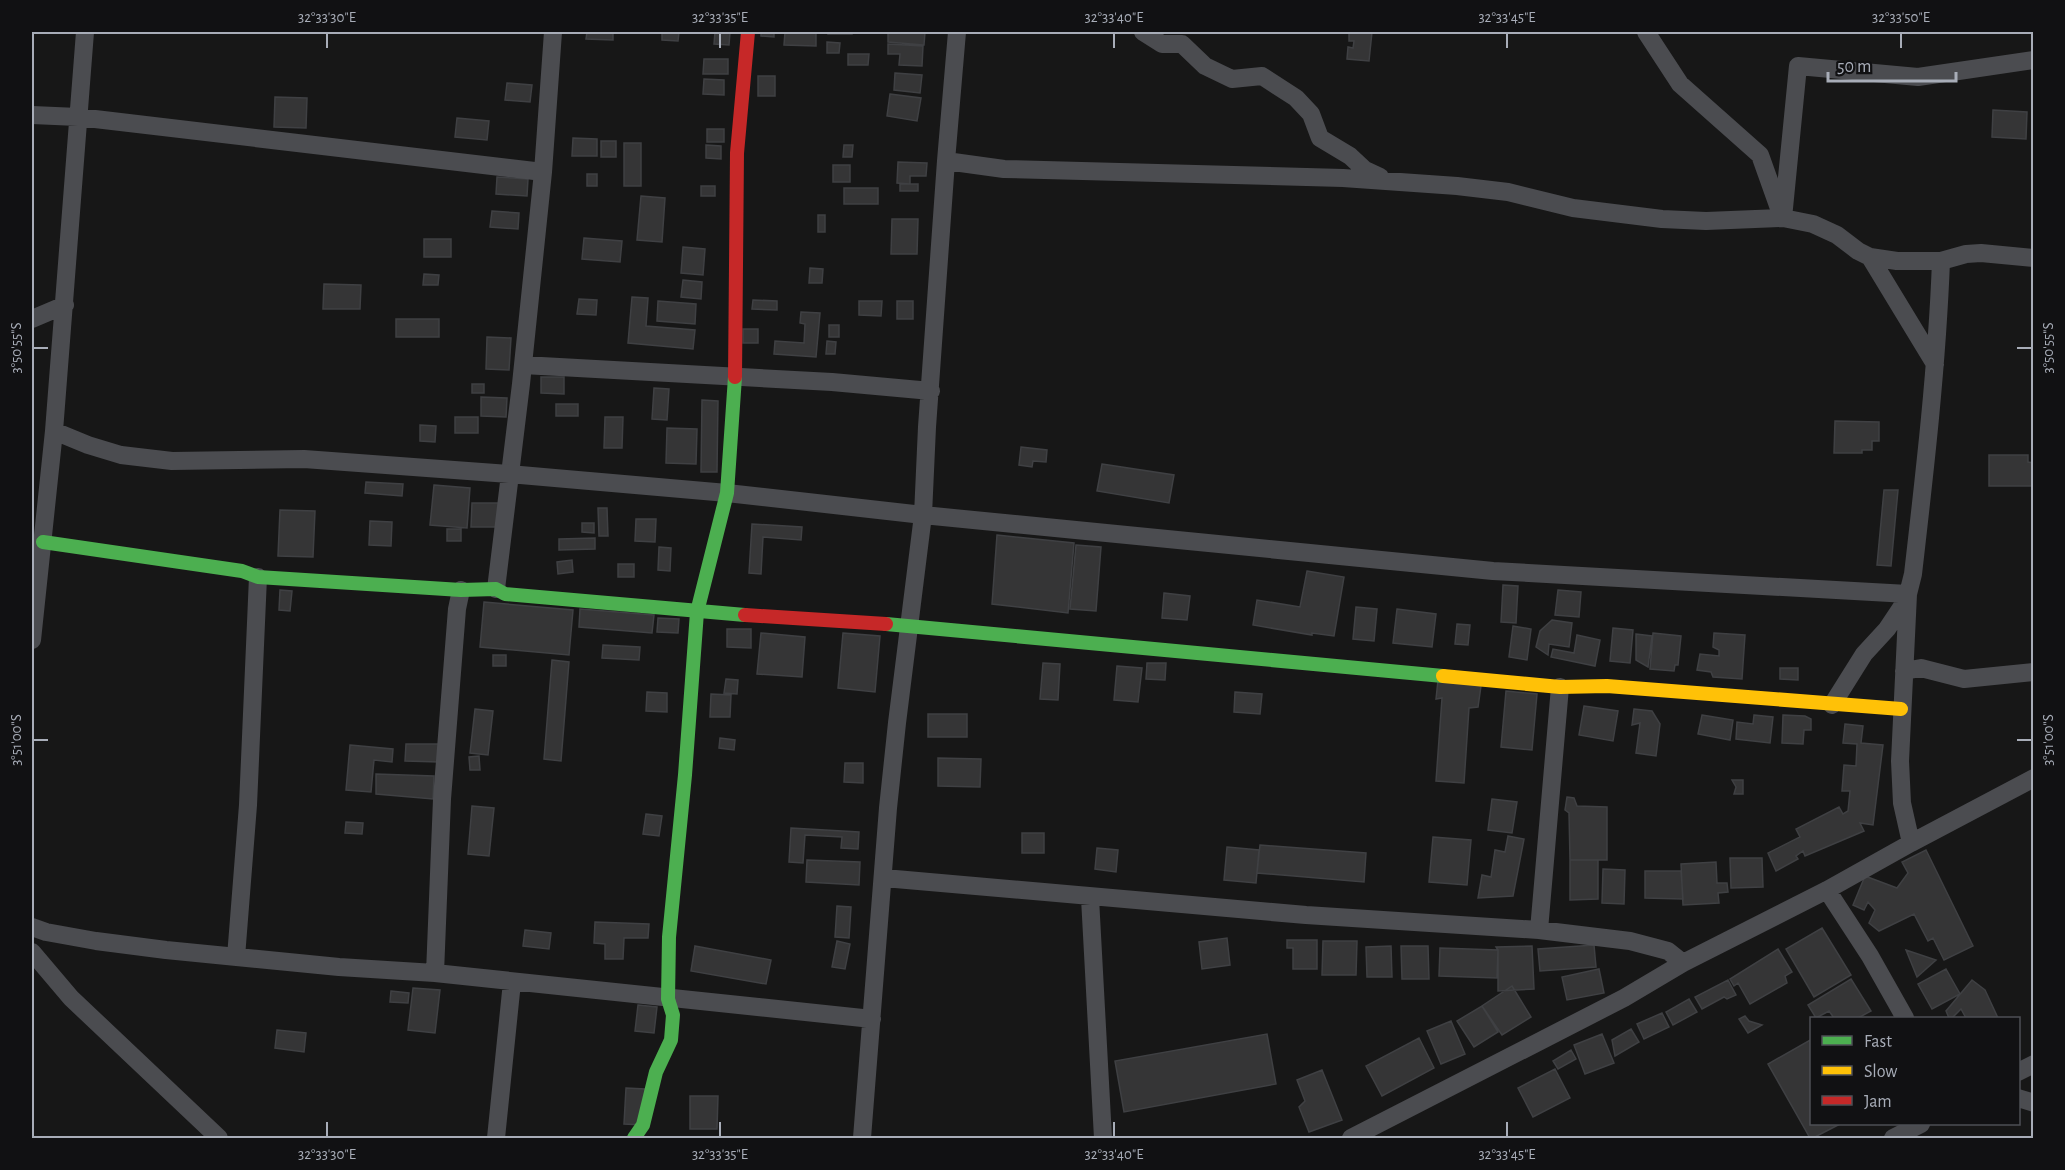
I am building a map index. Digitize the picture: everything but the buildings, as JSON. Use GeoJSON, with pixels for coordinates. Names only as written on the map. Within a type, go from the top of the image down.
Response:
{"type":"FeatureCollection","features":[{"type":"Feature","properties":{"kind":"street"},"geometry":{"type":"LineString","coordinates":[[32,640],[44,542],[65,305],[85,32]]}},
{"type":"Feature","properties":{"kind":"street"},"geometry":{"type":"LineString","coordinates":[[496,589],[523,366],[543,172],[553,32]]}},
{"type":"Feature","properties":{"kind":"street"},"geometry":{"type":"LineString","coordinates":[[634,1138],[643,1125],[656,1072],[671,1040],[673,1015],[668,999],[669,937],[685,775],[697,612],[727,493],[735,378],[737,153],[748,32]]}},
{"type":"Feature","properties":{"kind":"street"},"geometry":{"type":"LineString","coordinates":[[862,1138],[897,723],[923,515],[927,427],[957,32]]}},
{"type":"Feature","properties":{"kind":"street"},"geometry":{"type":"LineString","coordinates":[[1143,32],[1162,44],[1182,44],[1205,66],[1232,79],[1262,76],[1296,98],[1304,106],[1311,114],[1320,138],[1350,156],[1365,170],[1388,181]]}},
{"type":"Feature","properties":{"kind":"street"},"geometry":{"type":"LineString","coordinates":[[1646,32],[1680,84],[1760,155],[1783,218]]}},
{"type":"Feature","properties":{"kind":"street"},"geometry":{"type":"LineString","coordinates":[[1783,218],[1798,66],[1918,77],[2034,60]]}},
{"type":"Feature","properties":{"kind":"street"},"geometry":{"type":"LineString","coordinates":[[32,115],[78,117],[543,172]]}},
{"type":"Feature","properties":{"kind":"street"},"geometry":{"type":"LineString","coordinates":[[946,161],[1005,169],[1216,174],[1457,186],[1508,192],[1573,208],[1662,219],[1706,221],[1783,218],[1838,235],[1858,251],[1870,257],[1897,261],[1941,261],[1966,254],[1981,253],[2034,258]]}},
{"type":"Feature","properties":{"kind":"street"},"geometry":{"type":"LineString","coordinates":[[1870,257],[1935,363]]}},
{"type":"Feature","properties":{"kind":"street"},"geometry":{"type":"LineString","coordinates":[[1911,843],[1900,786],[1901,710],[1908,596],[1913,574],[1935,363],[1941,261]]}},
{"type":"Feature","properties":{"kind":"street"},"geometry":{"type":"LineString","coordinates":[[32,319],[65,305]]}},
{"type":"Feature","properties":{"kind":"street"},"geometry":{"type":"LineString","coordinates":[[523,366],[832,382],[931,391]]}},
{"type":"Feature","properties":{"kind":"street"},"geometry":{"type":"LineString","coordinates":[[54,431],[121,455],[172,460],[304,459],[509,474],[727,493],[923,515],[1493,571],[1908,596]]}},
{"type":"Feature","properties":{"kind":"street"},"geometry":{"type":"LineString","coordinates":[[44,542],[242,571],[258,577],[461,591],[496,589],[505,594],[697,612],[909,626],[1560,687],[1607,686],[1901,710]]}},
{"type":"Feature","properties":{"kind":"street"},"geometry":{"type":"LineString","coordinates":[[236,957],[248,805],[258,577]]}},
{"type":"Feature","properties":{"kind":"street"},"geometry":{"type":"LineString","coordinates":[[435,973],[442,799],[461,591]]}},
{"type":"Feature","properties":{"kind":"street"},"geometry":{"type":"LineString","coordinates":[[1832,705],[1864,654],[1887,629],[1908,596]]}},
{"type":"Feature","properties":{"kind":"street"},"geometry":{"type":"LineString","coordinates":[[1904,671],[1929,669],[1964,679],[2034,672]]}},
{"type":"Feature","properties":{"kind":"street"},"geometry":{"type":"LineString","coordinates":[[1539,930],[1560,687]]}},
{"type":"Feature","properties":{"kind":"street"},"geometry":{"type":"LineString","coordinates":[[1351,1138],[1624,998],[1683,963],[1827,890],[2034,778]]}},
{"type":"Feature","properties":{"kind":"street"},"geometry":{"type":"LineString","coordinates":[[884,878],[1090,898],[1539,930],[1630,941],[1668,951],[1683,963]]}},
{"type":"Feature","properties":{"kind":"street"},"geometry":{"type":"LineString","coordinates":[[1827,890],[1870,956],[1904,1017]]}},
{"type":"Feature","properties":{"kind":"street"},"geometry":{"type":"LineString","coordinates":[[1090,898],[1103,1138]]}},
{"type":"Feature","properties":{"kind":"street"},"geometry":{"type":"LineString","coordinates":[[32,927],[46,932],[96,941],[236,957],[435,973],[872,1019]]}},
{"type":"Feature","properties":{"kind":"street"},"geometry":{"type":"LineString","coordinates":[[32,952],[71,998],[219,1138]]}},
{"type":"Feature","properties":{"kind":"street"},"geometry":{"type":"LineString","coordinates":[[496,1138],[512,982]]}},
{"type":"Feature","properties":{"kind":"street"},"geometry":{"type":"LineString","coordinates":[[2020,1071],[2034,1064]]}},
{"type":"Feature","properties":{"kind":"street"},"geometry":{"type":"LineString","coordinates":[[1893,1138],[1919,1125]]}},
{"type":"Feature","properties":{"kind":"traffic: fast"},"geometry":{"type":"LineString","coordinates":[[634,1138],[643,1125],[656,1072],[671,1040],[673,1015],[668,999],[669,937],[685,775],[697,612],[727,493],[735,377]]}},
{"type":"Feature","properties":{"kind":"traffic: fast"},"geometry":{"type":"LineString","coordinates":[[43,542],[242,571],[258,577],[461,590],[496,589],[505,594],[745,615]]}},
{"type":"Feature","properties":{"kind":"traffic: fast"},"geometry":{"type":"LineString","coordinates":[[886,624],[1443,676]]}},
{"type":"Feature","properties":{"kind":"traffic: slow"},"geometry":{"type":"LineString","coordinates":[[1443,676],[1560,687],[1607,686],[1901,709]]}},
{"type":"Feature","properties":{"kind":"traffic: jam"},"geometry":{"type":"LineString","coordinates":[[735,377],[737,153],[748,32]]}},
{"type":"Feature","properties":{"kind":"traffic: jam"},"geometry":{"type":"LineString","coordinates":[[745,615],[886,624]]}}]}
